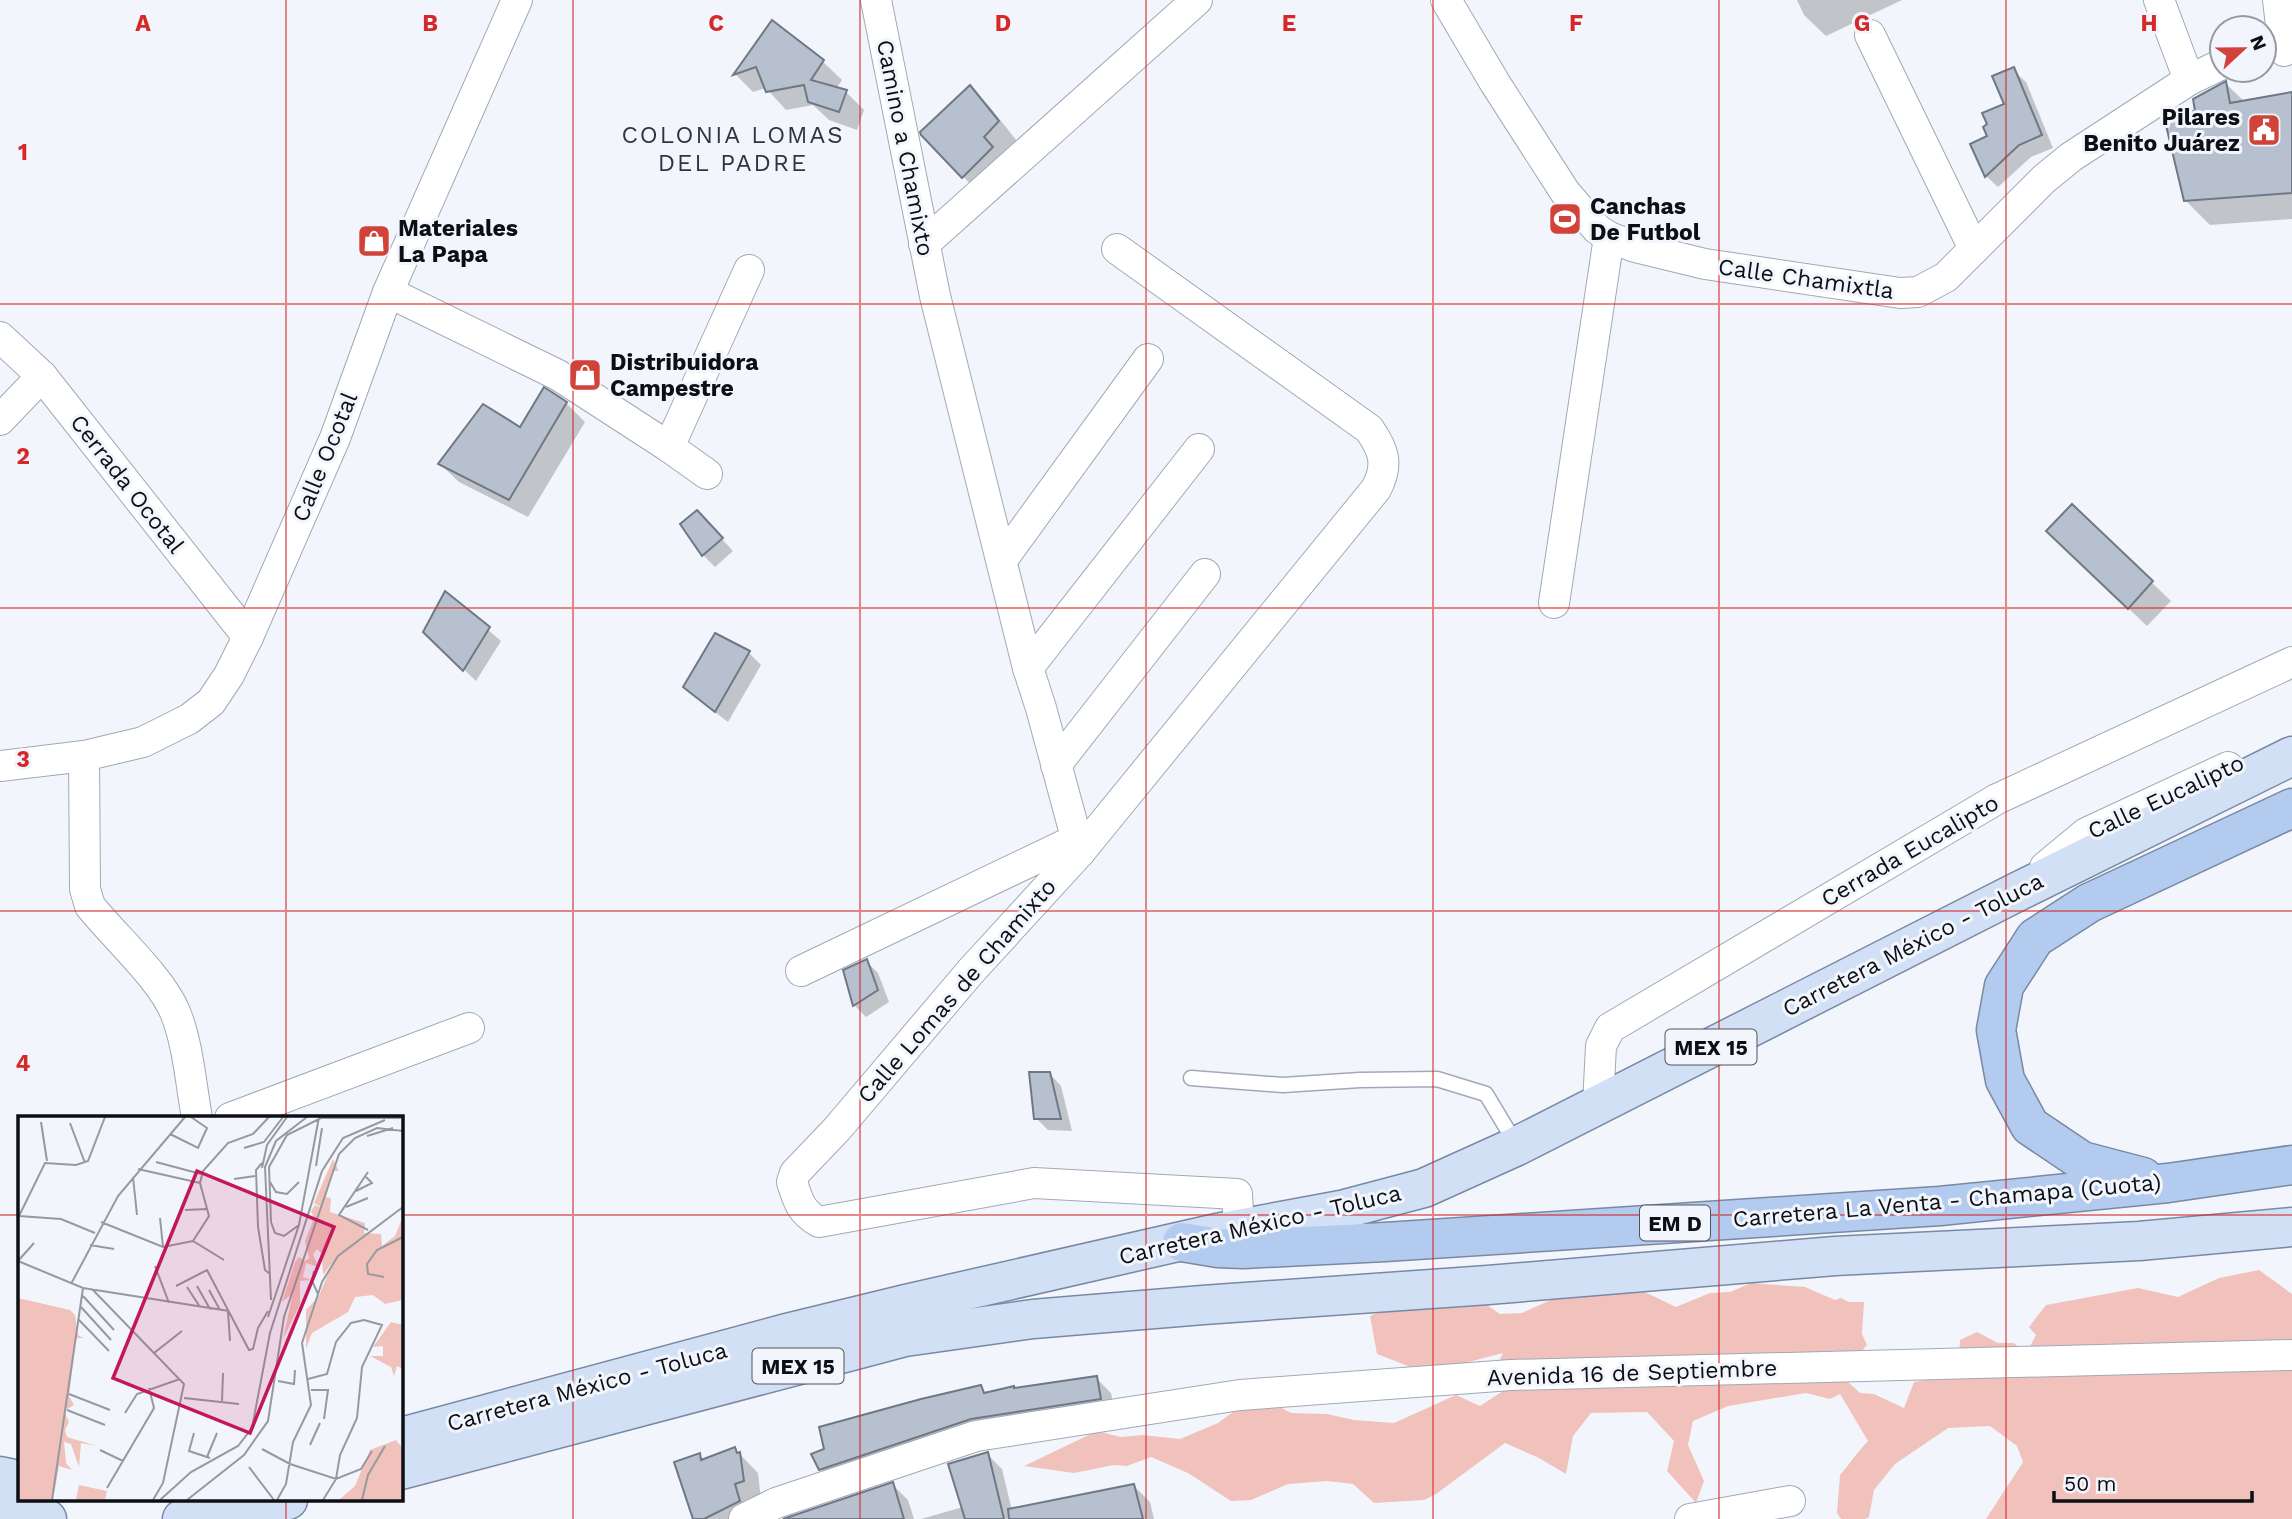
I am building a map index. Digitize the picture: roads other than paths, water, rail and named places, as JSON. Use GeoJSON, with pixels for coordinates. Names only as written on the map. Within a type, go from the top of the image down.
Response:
{"type":"FeatureCollection","features":[{"type":"Feature","properties":{"kind":"highway"},"geometry":{"type":"LineString","coordinates":[[2168,1183],[2082,1161],[2030,1126],[2005,1080],[2000,1055],[1996,1030],[2004,986],[2035,938],[2089,903],[2292,808]]}},
{"type":"Feature","properties":{"kind":"highway","name":"Carretera La Venta - Chamapa (Cuota)"},"geometry":{"type":"LineString","coordinates":[[1182,1242],[1218,1248],[1243,1248],[1385,1242],[1940,1206],[2168,1183],[2292,1165]]}},
{"type":"Feature","properties":{"kind":"main road","name":"Carretera México - Toluca"},"geometry":{"type":"LineString","coordinates":[[402,1437],[783,1334],[906,1304],[1239,1229],[1341,1210],[1424,1188],[1517,1146],[2015,893],[2292,756]]}},
{"type":"Feature","properties":{"kind":"main road","name":"Carretera México - Toluca"},"geometry":{"type":"LineString","coordinates":[[402,1470],[905,1337],[1033,1320],[1835,1256],[2138,1241],[2292,1227]]}},
{"type":"Feature","properties":{"kind":"main road"},"geometry":{"type":"LineString","coordinates":[[0,1476],[18,1480]]}},
{"type":"Feature","properties":{"kind":"main road"},"geometry":{"type":"LineString","coordinates":[[182,1519],[280,1502]]}},
{"type":"Feature","properties":{"kind":"main road"},"geometry":{"type":"LineString","coordinates":[[0,1512],[47,1519]]}},
{"type":"Feature","properties":{"kind":"street","name":"Calle Ocotal"},"geometry":{"type":"LineString","coordinates":[[0,766],[84,756],[143,742],[189,719],[211,702],[229,675],[248,637],[335,438],[388,292],[517,0]]}},
{"type":"Feature","properties":{"kind":"street","name":"Camino a Chamixto"},"geometry":{"type":"LineString","coordinates":[[876,0],[935,296],[1002,560]]}},
{"type":"Feature","properties":{"kind":"street"},"geometry":{"type":"LineString","coordinates":[[924,244],[1197,0]]}},
{"type":"Feature","properties":{"kind":"street"},"geometry":{"type":"LineString","coordinates":[[1446,0],[1565,192],[1597,229],[1609,237],[1554,603]]}},
{"type":"Feature","properties":{"kind":"street"},"geometry":{"type":"LineString","coordinates":[[2159,0],[2189,80]]}},
{"type":"Feature","properties":{"kind":"street"},"geometry":{"type":"LineString","coordinates":[[2278,0],[2280,52]]}},
{"type":"Feature","properties":{"kind":"street"},"geometry":{"type":"LineString","coordinates":[[1870,35],[1974,249]]}},
{"type":"Feature","properties":{"kind":"street","name":"Calle Chamixtla"},"geometry":{"type":"LineString","coordinates":[[1609,237],[1635,247],[1705,264],[1900,293],[1918,292],[1946,277],[2071,157],[2189,80],[2208,71]]}},
{"type":"Feature","properties":{"kind":"street"},"geometry":{"type":"LineString","coordinates":[[801,971],[1079,845],[1376,489],[1383,476],[1384,462],[1380,445],[1369,429],[1117,249]]}},
{"type":"Feature","properties":{"kind":"street"},"geometry":{"type":"LineString","coordinates":[[669,447],[749,270]]}},
{"type":"Feature","properties":{"kind":"street"},"geometry":{"type":"LineString","coordinates":[[388,292],[558,375],[707,474]]}},
{"type":"Feature","properties":{"kind":"street","name":"Cerrada Ocotal"},"geometry":{"type":"LineString","coordinates":[[0,337],[42,376],[248,637]]}},
{"type":"Feature","properties":{"kind":"street"},"geometry":{"type":"LineString","coordinates":[[1079,845],[1028,668],[1002,560],[1148,359]]}},
{"type":"Feature","properties":{"kind":"street"},"geometry":{"type":"LineString","coordinates":[[0,420],[42,376]]}},
{"type":"Feature","properties":{"kind":"street"},"geometry":{"type":"LineString","coordinates":[[1028,668],[1199,449]]}},
{"type":"Feature","properties":{"kind":"street"},"geometry":{"type":"LineString","coordinates":[[1055,765],[1205,575]]}},
{"type":"Feature","properties":{"kind":"street","name":"Cerrada Eucalipto"},"geometry":{"type":"LineString","coordinates":[[1598,1104],[1601,1045],[1610,1028],[1997,799],[2292,662]]}},
{"type":"Feature","properties":{"kind":"street","name":"Calle Eucalipto"},"geometry":{"type":"LineString","coordinates":[[2015,893],[2086,833],[2292,739]]}},
{"type":"Feature","properties":{"kind":"street"},"geometry":{"type":"LineString","coordinates":[[84,756],[85,889],[90,906],[164,992],[175,1012],[197,1116]]}},
{"type":"Feature","properties":{"kind":"street","name":"Calle Lomas de Chamixto"},"geometry":{"type":"LineString","coordinates":[[1079,845],[836,1129],[795,1173],[792,1182],[799,1202],[806,1215],[819,1222],[1034,1184],[1237,1194],[1239,1229]]}},
{"type":"Feature","properties":{"kind":"street"},"geometry":{"type":"LineString","coordinates":[[235,1116],[469,1028]]}},
{"type":"Feature","properties":{"kind":"street","name":"Avenida 16 de Septiembre"},"geometry":{"type":"LineString","coordinates":[[744,1519],[776,1503],[976,1436],[1240,1395],[1511,1375],[2292,1355]]}},
{"type":"Feature","properties":{"kind":"street"},"geometry":{"type":"LineString","coordinates":[[1690,1519],[1790,1501]]}},
{"type":"Feature","properties":{"kind":"lane"},"geometry":{"type":"LineString","coordinates":[[1191,1077],[1283,1084],[1437,1079],[1486,1094],[1517,1146]]}},
{"type":"Feature","properties":{"kind":"place","name":"Pilares Benito Juárez"},"geometry":{"type":"Point","coordinates":[2264,130]}},
{"type":"Feature","properties":{"kind":"place","name":"Canchas De Futbol"},"geometry":{"type":"Point","coordinates":[1565,219]}},
{"type":"Feature","properties":{"kind":"place","name":"Materiales La Papa"},"geometry":{"type":"Point","coordinates":[374,241]}},
{"type":"Feature","properties":{"kind":"place","name":"Distribuidora Campestre"},"geometry":{"type":"Point","coordinates":[585,375]}},
{"type":"Feature","properties":{"kind":"district","name":"COLONIA LOMAS DEL PADRE"},"geometry":{"type":"Point","coordinates":[733,149]}}]}
